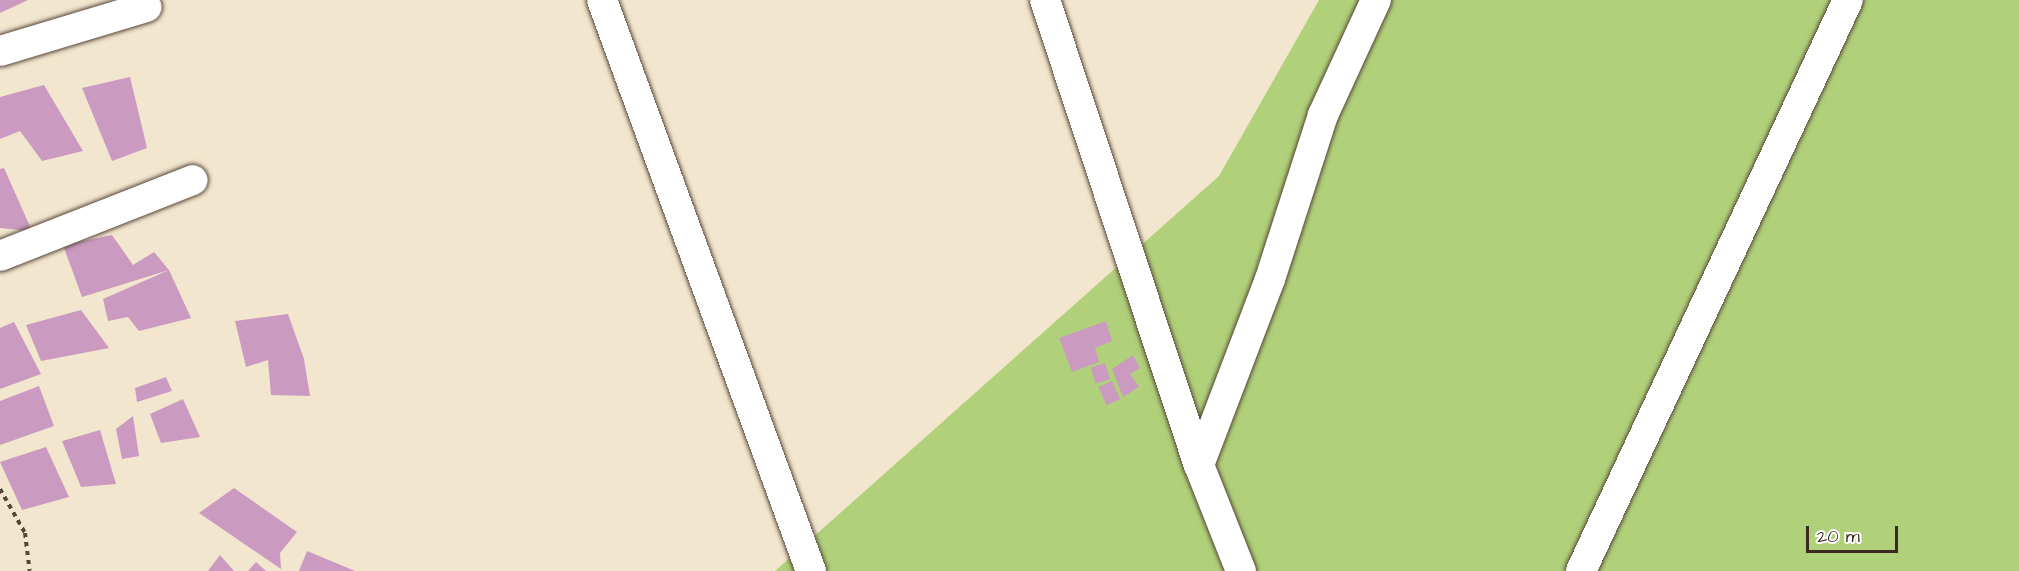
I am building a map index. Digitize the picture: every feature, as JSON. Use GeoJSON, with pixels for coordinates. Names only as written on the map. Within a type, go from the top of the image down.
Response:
{"type":"FeatureCollection","features":[{"type":"Feature","properties":{"kind":"street"},"geometry":{"type":"LineString","coordinates":[[602,0],[811,571]]}},
{"type":"Feature","properties":{"kind":"street"},"geometry":{"type":"LineString","coordinates":[[1046,0],[1199,465],[1241,571]]}},
{"type":"Feature","properties":{"kind":"street"},"geometry":{"type":"LineString","coordinates":[[1199,465],[1270,279],[1323,115],[1376,0]]}},
{"type":"Feature","properties":{"kind":"street"},"geometry":{"type":"LineString","coordinates":[[1581,571],[1848,0]]}},
{"type":"Feature","properties":{"kind":"street"},"geometry":{"type":"LineString","coordinates":[[0,51],[147,7]]}},
{"type":"Feature","properties":{"kind":"street"},"geometry":{"type":"LineString","coordinates":[[0,256],[193,180]]}},
{"type":"Feature","properties":{"kind":"path"},"geometry":{"type":"LineString","coordinates":[[0,489],[25,533],[30,571]]}},
{"type":"Feature","properties":{"kind":"green space"},"geometry":{"type":"Polygon","coordinates":[[[1319,0],[2019,0],[2019,571],[775,571],[1219,176],[1319,0]]]}},
{"type":"Feature","properties":{"kind":"building"},"geometry":{"type":"Polygon","coordinates":[[[0,0],[28,0],[0,13],[0,0]]]}},
{"type":"Feature","properties":{"kind":"building"},"geometry":{"type":"Polygon","coordinates":[[[130,77],[147,148],[112,161],[82,88],[130,77]]]}},
{"type":"Feature","properties":{"kind":"building"},"geometry":{"type":"Polygon","coordinates":[[[44,85],[83,151],[42,161],[20,131],[0,139],[0,97],[44,85]]]}},
{"type":"Feature","properties":{"kind":"building"},"geometry":{"type":"Polygon","coordinates":[[[4,168],[32,231],[0,228],[0,169],[4,168]]]}},
{"type":"Feature","properties":{"kind":"building"},"geometry":{"type":"Polygon","coordinates":[[[112,235],[133,265],[154,252],[169,270],[82,297],[63,245],[112,235]]]}},
{"type":"Feature","properties":{"kind":"building"},"geometry":{"type":"Polygon","coordinates":[[[169,270],[191,318],[139,331],[128,317],[108,321],[103,299],[169,270]]]}},
{"type":"Feature","properties":{"kind":"building"},"geometry":{"type":"Polygon","coordinates":[[[81,310],[109,348],[41,361],[26,325],[81,310]]]}},
{"type":"Feature","properties":{"kind":"building"},"geometry":{"type":"Polygon","coordinates":[[[288,314],[304,359],[310,396],[271,395],[268,360],[246,367],[235,321],[288,314]]]}},
{"type":"Feature","properties":{"kind":"building"},"geometry":{"type":"Polygon","coordinates":[[[1106,321],[1112,341],[1095,348],[1099,362],[1072,372],[1059,338],[1106,321]]]}},
{"type":"Feature","properties":{"kind":"building"},"geometry":{"type":"Polygon","coordinates":[[[14,322],[41,374],[0,389],[0,328],[14,322]]]}},
{"type":"Feature","properties":{"kind":"building"},"geometry":{"type":"Polygon","coordinates":[[[1133,355],[1140,368],[1130,374],[1139,387],[1123,397],[1112,369],[1133,355]]]}},
{"type":"Feature","properties":{"kind":"building"},"geometry":{"type":"Polygon","coordinates":[[[1105,363],[1110,379],[1096,384],[1091,367],[1105,363]]]}},
{"type":"Feature","properties":{"kind":"building"},"geometry":{"type":"Polygon","coordinates":[[[166,377],[172,391],[137,402],[135,388],[166,377]]]}},
{"type":"Feature","properties":{"kind":"building"},"geometry":{"type":"Polygon","coordinates":[[[1112,381],[1120,399],[1106,405],[1098,387],[1112,381]]]}},
{"type":"Feature","properties":{"kind":"building"},"geometry":{"type":"Polygon","coordinates":[[[39,386],[54,426],[0,445],[0,401],[39,386]]]}},
{"type":"Feature","properties":{"kind":"building"},"geometry":{"type":"Polygon","coordinates":[[[183,399],[200,437],[161,443],[150,414],[183,399]]]}},
{"type":"Feature","properties":{"kind":"building"},"geometry":{"type":"Polygon","coordinates":[[[133,416],[139,456],[122,459],[116,429],[133,416]]]}},
{"type":"Feature","properties":{"kind":"building"},"geometry":{"type":"Polygon","coordinates":[[[100,430],[116,484],[81,487],[62,441],[100,430]]]}},
{"type":"Feature","properties":{"kind":"building"},"geometry":{"type":"Polygon","coordinates":[[[46,447],[69,497],[22,510],[0,462],[46,447]]]}},
{"type":"Feature","properties":{"kind":"building"},"geometry":{"type":"Polygon","coordinates":[[[234,488],[297,532],[280,553],[281,569],[199,513],[234,488]]]}},
{"type":"Feature","properties":{"kind":"building"},"geometry":{"type":"Polygon","coordinates":[[[307,551],[355,571],[299,571],[307,551]]]}},
{"type":"Feature","properties":{"kind":"building"},"geometry":{"type":"Polygon","coordinates":[[[220,555],[234,571],[208,571],[220,555]]]}},
{"type":"Feature","properties":{"kind":"building"},"geometry":{"type":"Polygon","coordinates":[[[256,562],[266,571],[248,571],[256,562]]]}}]}
